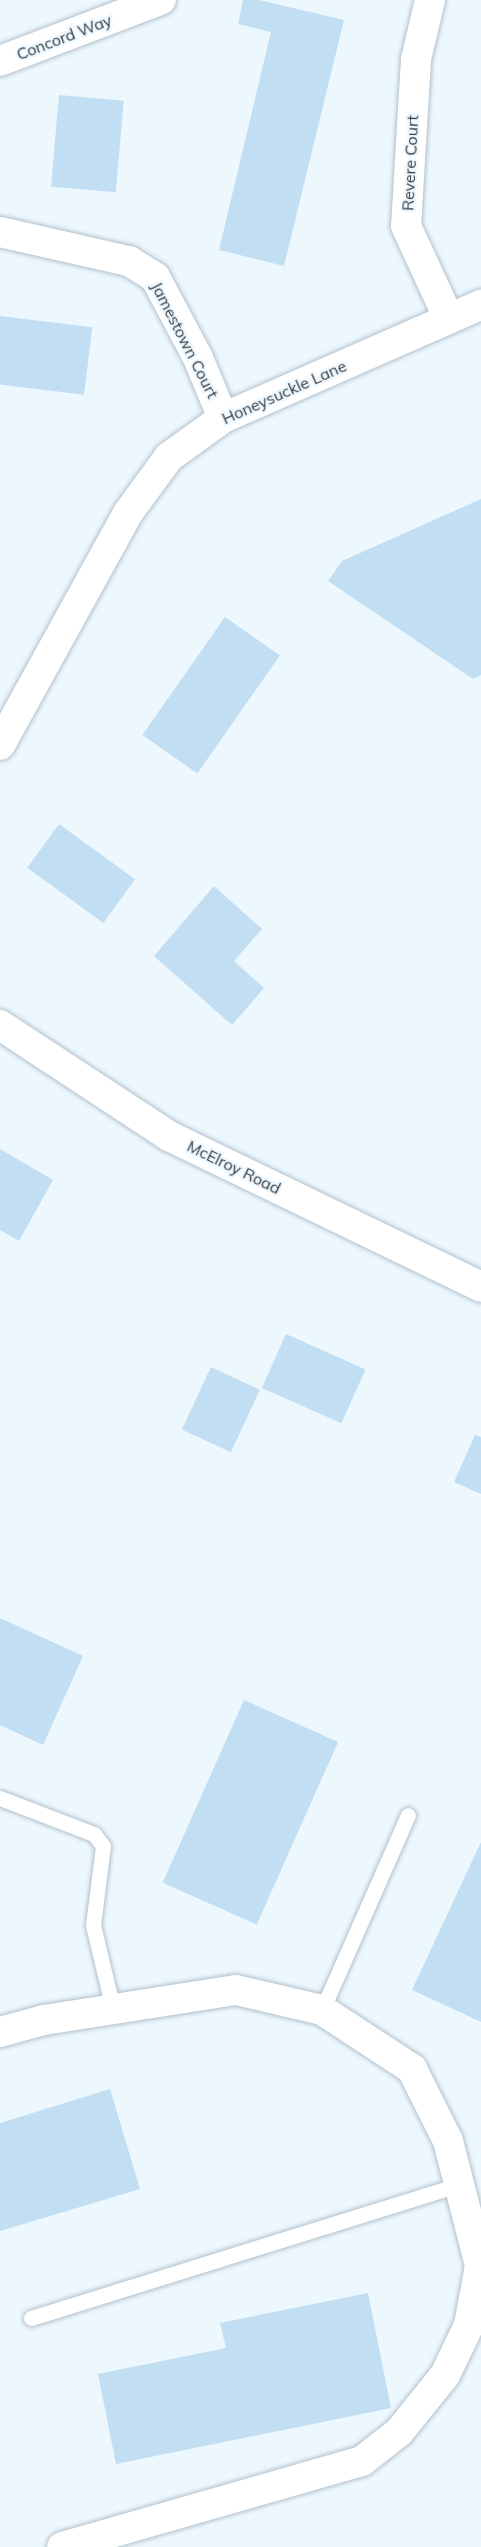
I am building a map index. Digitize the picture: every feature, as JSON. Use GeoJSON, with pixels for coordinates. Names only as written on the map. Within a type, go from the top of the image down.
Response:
{"type":"FeatureCollection","features":[{"type":"Feature","properties":{"kind":"street","name":"Concord Way"},"geometry":{"type":"LineString","coordinates":[[0,62],[161,0]]}},
{"type":"Feature","properties":{"kind":"street","name":"Revere Court"},"geometry":{"type":"LineString","coordinates":[[430,0],[416,59],[406,226],[449,319]]}},
{"type":"Feature","properties":{"kind":"street","name":"Jamestown Court"},"geometry":{"type":"LineString","coordinates":[[0,232],[129,261],[155,277],[198,358],[223,418]]}},
{"type":"Feature","properties":{"kind":"street","name":"Honeysuckle Lane"},"geometry":{"type":"LineString","coordinates":[[0,745],[128,513],[169,457],[223,418],[481,305]]}},
{"type":"Feature","properties":{"kind":"street","name":"McElroy Road"},"geometry":{"type":"LineString","coordinates":[[0,1024],[169,1136],[481,1287]]}},
{"type":"Feature","properties":{"kind":"street"},"geometry":{"type":"LineString","coordinates":[[0,2032],[44,2020],[236,1990],[322,2010],[412,2069],[448,2141],[458,2185],[475,2222],[480,2266],[469,2325],[445,2375],[399,2433],[362,2461],[62,2547]]}},
{"type":"Feature","properties":{"kind":"lane"},"geometry":{"type":"LineString","coordinates":[[0,1798],[94,1834],[103,1846],[93,1924],[113,2009]]}},
{"type":"Feature","properties":{"kind":"lane"},"geometry":{"type":"LineString","coordinates":[[322,2010],[408,1815]]}},
{"type":"Feature","properties":{"kind":"lane"},"geometry":{"type":"LineString","coordinates":[[31,2319],[458,2185]]}},
{"type":"Feature","properties":{"kind":"building"},"geometry":{"type":"Polygon","coordinates":[[[243,0],[259,0],[344,20],[284,266],[219,250],[271,32],[238,24],[243,0]]]}},
{"type":"Feature","properties":{"kind":"building"},"geometry":{"type":"Polygon","coordinates":[[[59,95],[124,101],[116,192],[51,187],[59,95]]]}},
{"type":"Feature","properties":{"kind":"building"},"geometry":{"type":"Polygon","coordinates":[[[0,316],[92,327],[84,395],[0,385],[0,316]]]}},
{"type":"Feature","properties":{"kind":"building"},"geometry":{"type":"Polygon","coordinates":[[[481,499],[481,675],[473,679],[328,581],[342,561],[481,499]]]}},
{"type":"Feature","properties":{"kind":"building"},"geometry":{"type":"Polygon","coordinates":[[[225,617],[280,655],[197,773],[142,735],[225,617]]]}},
{"type":"Feature","properties":{"kind":"building"},"geometry":{"type":"Polygon","coordinates":[[[59,824],[135,879],[103,923],[27,868],[59,824]]]}},
{"type":"Feature","properties":{"kind":"building"},"geometry":{"type":"Polygon","coordinates":[[[214,886],[262,929],[234,961],[264,988],[232,1025],[154,956],[214,886]]]}},
{"type":"Feature","properties":{"kind":"building"},"geometry":{"type":"Polygon","coordinates":[[[0,1149],[53,1180],[19,1241],[0,1230],[0,1149]]]}},
{"type":"Feature","properties":{"kind":"building"},"geometry":{"type":"Polygon","coordinates":[[[286,1334],[365,1369],[341,1423],[262,1388],[286,1334]]]}},
{"type":"Feature","properties":{"kind":"building"},"geometry":{"type":"Polygon","coordinates":[[[211,1367],[260,1390],[231,1452],[182,1430],[211,1367]]]}},
{"type":"Feature","properties":{"kind":"building"},"geometry":{"type":"Polygon","coordinates":[[[475,1435],[481,1437],[481,1494],[454,1482],[475,1435]]]}},
{"type":"Feature","properties":{"kind":"building"},"geometry":{"type":"Polygon","coordinates":[[[0,1618],[83,1656],[43,1745],[0,1725],[0,1618]]]}},
{"type":"Feature","properties":{"kind":"building"},"geometry":{"type":"Polygon","coordinates":[[[244,1700],[338,1742],[257,1925],[163,1883],[244,1700]]]}},
{"type":"Feature","properties":{"kind":"building"},"geometry":{"type":"Polygon","coordinates":[[[481,1842],[481,2022],[412,1990],[481,1842]]]}},
{"type":"Feature","properties":{"kind":"building"},"geometry":{"type":"Polygon","coordinates":[[[110,2089],[140,2189],[0,2231],[0,2123],[110,2089]]]}},
{"type":"Feature","properties":{"kind":"building"},"geometry":{"type":"Polygon","coordinates":[[[368,2293],[391,2408],[116,2464],[98,2374],[226,2348],[220,2323],[368,2293]]]}}]}
